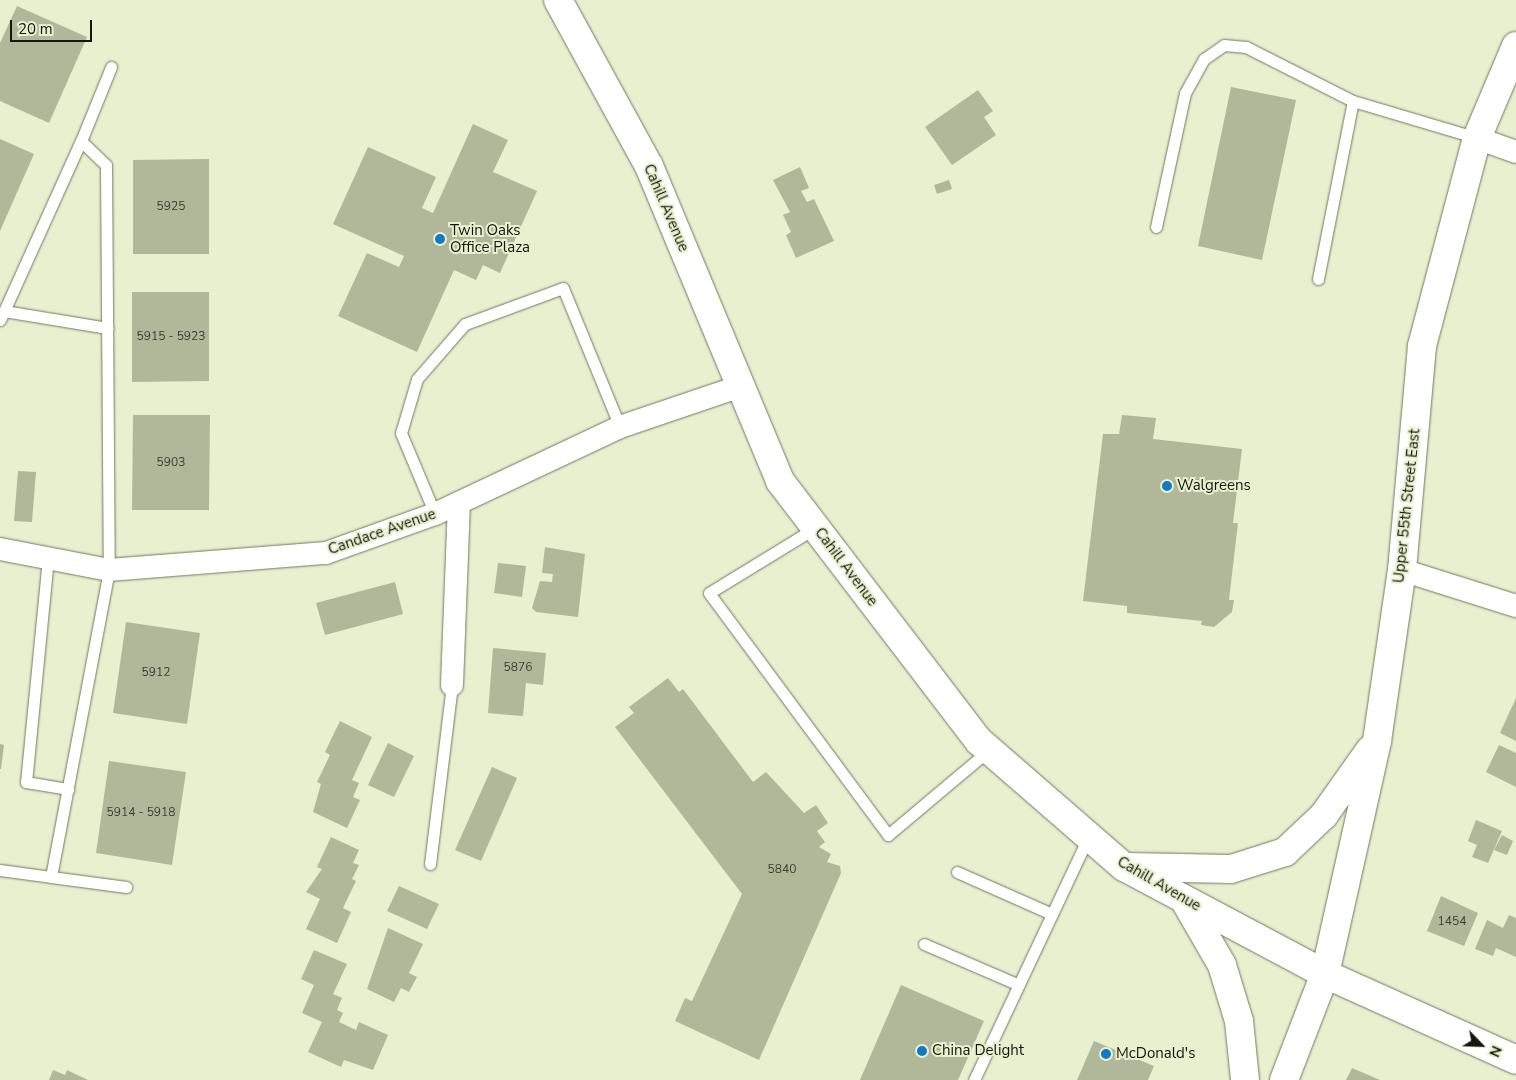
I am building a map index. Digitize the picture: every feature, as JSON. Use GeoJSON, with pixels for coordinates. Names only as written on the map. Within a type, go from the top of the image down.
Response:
{"type":"FeatureCollection","features":[{"type":"Feature","properties":{"kind":"street","name":"Cahill Avenue"},"geometry":{"type":"LineString","coordinates":[[558,0],[649,166],[780,481],[989,750],[1124,867],[1325,974],[1516,1060]]}},
{"type":"Feature","properties":{"kind":"street","name":"Upper 55th Street East"},"geometry":{"type":"LineString","coordinates":[[1284,1080],[1325,974],[1377,741],[1402,570],[1422,346],[1477,138],[1516,46]]}},
{"type":"Feature","properties":{"kind":"street"},"geometry":{"type":"LineString","coordinates":[[1477,138],[1516,152]]}},
{"type":"Feature","properties":{"kind":"street","name":"Candace Avenue"},"geometry":{"type":"LineString","coordinates":[[0,549],[109,570],[326,553],[435,514],[620,427],[741,386]]}},
{"type":"Feature","properties":{"kind":"street"},"geometry":{"type":"LineString","coordinates":[[452,685],[459,503]]}},
{"type":"Feature","properties":{"kind":"street"},"geometry":{"type":"LineString","coordinates":[[1402,570],[1516,606]]}},
{"type":"Feature","properties":{"kind":"street"},"geometry":{"type":"LineString","coordinates":[[1124,867],[1231,869],[1285,852],[1324,815],[1377,741]]}},
{"type":"Feature","properties":{"kind":"street"},"geometry":{"type":"LineString","coordinates":[[1186,901],[1222,964],[1239,1021],[1245,1080]]}},
{"type":"Feature","properties":{"kind":"lane"},"geometry":{"type":"LineString","coordinates":[[1156,227],[1185,93],[1204,59],[1224,45],[1246,47],[1353,101],[1477,138]]}},
{"type":"Feature","properties":{"kind":"lane"},"geometry":{"type":"LineString","coordinates":[[108,328],[2,315],[81,141],[111,67]]}},
{"type":"Feature","properties":{"kind":"lane"},"geometry":{"type":"LineString","coordinates":[[1318,279],[1353,101]]}},
{"type":"Feature","properties":{"kind":"lane"},"geometry":{"type":"LineString","coordinates":[[51,877],[109,570],[106,165],[81,141]]}},
{"type":"Feature","properties":{"kind":"lane"},"geometry":{"type":"LineString","coordinates":[[435,514],[401,434],[417,379],[465,324],[563,288],[620,427]]}},
{"type":"Feature","properties":{"kind":"lane"},"geometry":{"type":"LineString","coordinates":[[816,528],[709,593],[888,835],[989,750]]}},
{"type":"Feature","properties":{"kind":"lane"},"geometry":{"type":"LineString","coordinates":[[48,558],[26,782],[68,789]]}},
{"type":"Feature","properties":{"kind":"lane"},"geometry":{"type":"LineString","coordinates":[[430,864],[452,685]]}},
{"type":"Feature","properties":{"kind":"lane"},"geometry":{"type":"LineString","coordinates":[[974,1080],[1089,836]]}},
{"type":"Feature","properties":{"kind":"lane"},"geometry":{"type":"LineString","coordinates":[[0,870],[126,887]]}},
{"type":"Feature","properties":{"kind":"lane"},"geometry":{"type":"LineString","coordinates":[[957,872],[1052,914]]}},
{"type":"Feature","properties":{"kind":"lane"},"geometry":{"type":"LineString","coordinates":[[924,944],[1018,985]]}},
{"type":"Feature","properties":{"kind":"building"},"geometry":{"type":"Polygon","coordinates":[[[17,6],[87,37],[49,123],[0,101],[0,43],[17,6]]]}},
{"type":"Feature","properties":{"kind":"building"},"geometry":{"type":"Polygon","coordinates":[[[1231,87],[1296,100],[1262,260],[1198,246],[1231,87]]]}},
{"type":"Feature","properties":{"kind":"building"},"geometry":{"type":"Polygon","coordinates":[[[978,90],[993,111],[984,117],[996,135],[952,165],[925,127],[978,90]]]}},
{"type":"Feature","properties":{"kind":"building","name":"Twin Oaks Office Plaza"},"geometry":{"type":"Polygon","coordinates":[[[473,124],[508,140],[493,172],[537,191],[500,273],[483,265],[476,280],[454,270],[417,352],[338,316],[367,253],[399,267],[404,256],[333,224],[368,147],[436,177],[422,208],[433,213],[473,124]]]}},
{"type":"Feature","properties":{"kind":"building"},"geometry":{"type":"Polygon","coordinates":[[[0,139],[34,154],[0,231],[0,139]]]}},
{"type":"Feature","properties":{"kind":"building"},"geometry":{"type":"Polygon","coordinates":[[[209,159],[209,254],[133,254],[133,160],[209,159]]]}},
{"type":"Feature","properties":{"kind":"building"},"geometry":{"type":"Polygon","coordinates":[[[800,167],[809,188],[801,191],[807,202],[814,199],[834,241],[796,258],[786,235],[791,232],[783,215],[790,212],[773,180],[800,167]]]}},
{"type":"Feature","properties":{"kind":"building"},"geometry":{"type":"Polygon","coordinates":[[[949,180],[952,189],[937,194],[934,185],[949,180]]]}},
{"type":"Feature","properties":{"kind":"building"},"geometry":{"type":"Polygon","coordinates":[[[132,292],[209,292],[209,381],[132,382],[132,292]]]}},
{"type":"Feature","properties":{"kind":"building"},"geometry":{"type":"Polygon","coordinates":[[[133,415],[210,415],[209,510],[132,510],[133,415]]]}},
{"type":"Feature","properties":{"kind":"building","name":"Walgreens"},"geometry":{"type":"Polygon","coordinates":[[[1122,415],[1156,418],[1153,439],[1242,449],[1233,523],[1238,523],[1229,600],[1234,600],[1232,612],[1214,627],[1201,625],[1202,621],[1127,613],[1127,606],[1083,601],[1103,434],[1119,434],[1122,415]]]}},
{"type":"Feature","properties":{"kind":"building"},"geometry":{"type":"Polygon","coordinates":[[[18,471],[36,472],[32,522],[14,521],[18,471]]]}},
{"type":"Feature","properties":{"kind":"building"},"geometry":{"type":"Polygon","coordinates":[[[545,547],[585,554],[578,617],[536,612],[532,608],[540,581],[552,582],[553,574],[542,573],[545,547]]]}},
{"type":"Feature","properties":{"kind":"building"},"geometry":{"type":"Polygon","coordinates":[[[498,563],[526,566],[522,597],[494,593],[498,563]]]}},
{"type":"Feature","properties":{"kind":"building"},"geometry":{"type":"Polygon","coordinates":[[[395,582],[403,614],[325,635],[316,603],[395,582]]]}},
{"type":"Feature","properties":{"kind":"building"},"geometry":{"type":"Polygon","coordinates":[[[126,622],[200,633],[187,724],[113,713],[126,622]]]}},
{"type":"Feature","properties":{"kind":"building"},"geometry":{"type":"Polygon","coordinates":[[[493,648],[546,653],[543,685],[526,683],[523,716],[488,713],[493,648]]]}},
{"type":"Feature","properties":{"kind":"building"},"geometry":{"type":"Polygon","coordinates":[[[668,678],[679,692],[683,689],[753,782],[766,772],[804,813],[816,805],[828,823],[817,831],[825,842],[819,847],[831,854],[827,862],[840,866],[841,873],[759,1060],[675,1021],[685,998],[692,1001],[742,894],[615,727],[634,713],[629,707],[668,678]]]}},
{"type":"Feature","properties":{"kind":"building"},"geometry":{"type":"Polygon","coordinates":[[[1516,698],[1516,741],[1500,733],[1516,698]]]}},
{"type":"Feature","properties":{"kind":"building"},"geometry":{"type":"Polygon","coordinates":[[[340,721],[372,737],[352,780],[359,783],[353,797],[360,800],[347,828],[313,812],[321,784],[317,782],[330,755],[325,752],[340,721]]]}},
{"type":"Feature","properties":{"kind":"building"},"geometry":{"type":"Polygon","coordinates":[[[388,743],[414,756],[394,797],[368,785],[388,743]]]}},
{"type":"Feature","properties":{"kind":"building"},"geometry":{"type":"Polygon","coordinates":[[[0,744],[4,745],[1,769],[0,769],[0,744]]]}},
{"type":"Feature","properties":{"kind":"building"},"geometry":{"type":"Polygon","coordinates":[[[1499,745],[1516,753],[1516,787],[1486,772],[1499,745]]]}},
{"type":"Feature","properties":{"kind":"building"},"geometry":{"type":"Polygon","coordinates":[[[109,761],[186,772],[172,865],[96,853],[109,761]]]}},
{"type":"Feature","properties":{"kind":"building"},"geometry":{"type":"Polygon","coordinates":[[[492,767],[517,778],[481,861],[455,850],[492,767]]]}},
{"type":"Feature","properties":{"kind":"building"},"geometry":{"type":"Polygon","coordinates":[[[1476,820],[1502,831],[1488,863],[1472,857],[1477,845],[1468,841],[1476,820]]]}},
{"type":"Feature","properties":{"kind":"building"},"geometry":{"type":"Polygon","coordinates":[[[1502,835],[1513,841],[1507,855],[1494,850],[1502,835]]]}},
{"type":"Feature","properties":{"kind":"building"},"geometry":{"type":"Polygon","coordinates":[[[331,837],[359,850],[353,863],[359,865],[352,879],[356,881],[343,908],[351,912],[337,943],[306,929],[320,899],[306,892],[322,869],[317,867],[331,837]]]}},
{"type":"Feature","properties":{"kind":"building"},"geometry":{"type":"Polygon","coordinates":[[[399,886],[439,904],[427,929],[387,911],[399,886]]]}},
{"type":"Feature","properties":{"kind":"building"},"geometry":{"type":"Polygon","coordinates":[[[1441,896],[1478,913],[1464,946],[1427,931],[1441,896]]]}},
{"type":"Feature","properties":{"kind":"building"},"geometry":{"type":"Polygon","coordinates":[[[1509,915],[1516,918],[1516,957],[1496,948],[1493,956],[1475,949],[1487,920],[1503,928],[1509,915]]]}},
{"type":"Feature","properties":{"kind":"building"},"geometry":{"type":"Polygon","coordinates":[[[388,928],[423,944],[409,973],[417,977],[409,992],[401,988],[394,1002],[367,989],[388,928]]]}},
{"type":"Feature","properties":{"kind":"building"},"geometry":{"type":"Polygon","coordinates":[[[314,950],[347,964],[333,994],[342,998],[337,1010],[343,1013],[339,1022],[356,1030],[359,1022],[388,1035],[373,1070],[344,1060],[341,1067],[308,1052],[322,1022],[302,1013],[314,985],[301,979],[314,950]]]}},
{"type":"Feature","properties":{"kind":"building","name":"China Delight"},"geometry":{"type":"Polygon","coordinates":[[[901,985],[984,1021],[958,1080],[860,1080],[901,985]]]}},
{"type":"Feature","properties":{"kind":"building","name":"McDonald's"},"geometry":{"type":"Polygon","coordinates":[[[1094,1041],[1154,1066],[1148,1080],[1077,1080],[1094,1041]]]}},
{"type":"Feature","properties":{"kind":"building"},"geometry":{"type":"Polygon","coordinates":[[[1352,1068],[1380,1080],[1346,1080],[1352,1068]]]}},
{"type":"Feature","properties":{"kind":"building"},"geometry":{"type":"Polygon","coordinates":[[[53,1070],[65,1075],[67,1070],[88,1080],[49,1080],[53,1070]]]}},
{"type":"Feature","properties":{"kind":"place","name":"Twin Oaks Office Plaza"},"geometry":{"type":"Point","coordinates":[440,239]}},
{"type":"Feature","properties":{"kind":"place","name":"Walgreens"},"geometry":{"type":"Point","coordinates":[1167,486]}},
{"type":"Feature","properties":{"kind":"place","name":"China Delight"},"geometry":{"type":"Point","coordinates":[922,1051]}},
{"type":"Feature","properties":{"kind":"place","name":"McDonald's"},"geometry":{"type":"Point","coordinates":[1106,1054]}}]}
